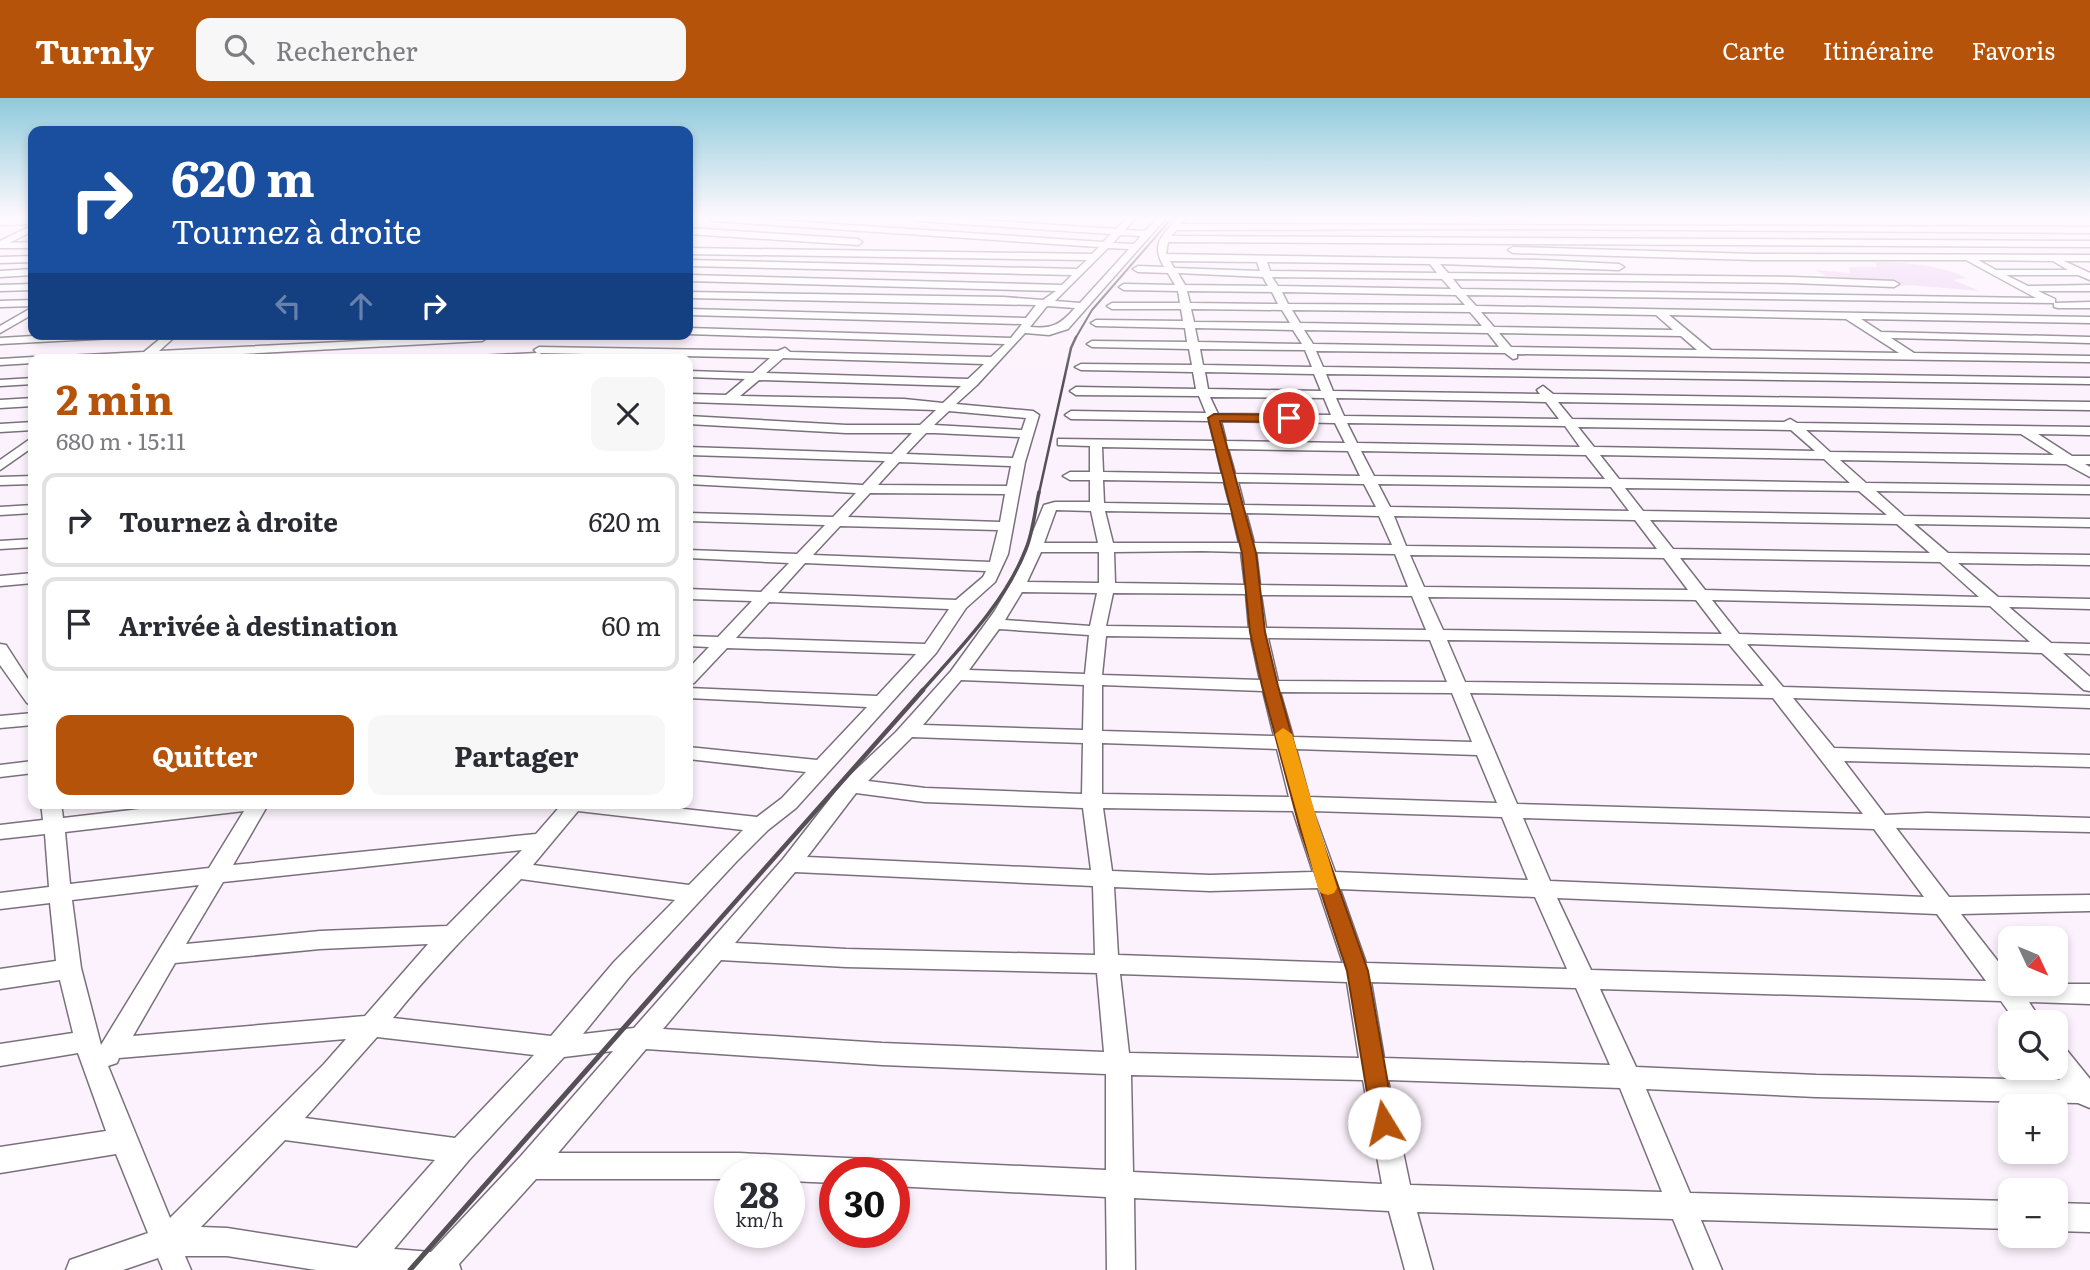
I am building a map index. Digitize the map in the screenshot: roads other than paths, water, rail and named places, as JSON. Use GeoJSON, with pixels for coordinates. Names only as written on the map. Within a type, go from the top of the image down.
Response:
{"type":"FeatureCollection","features":[{"type":"Feature","properties":{"kind":"street"},"geometry":{"type":"LineString","coordinates":[[0,274],[22,273]]}},
{"type":"Feature","properties":{"kind":"street"},"geometry":{"type":"LineString","coordinates":[[693,430],[782,354],[886,273]]}},
{"type":"Feature","properties":{"kind":"street"},"geometry":{"type":"LineString","coordinates":[[693,674],[923,429],[994,362],[1047,302],[1083,273]]}},
{"type":"Feature","properties":{"kind":"street"},"geometry":{"type":"LineString","coordinates":[[693,331],[1049,332],[1061,329],[1114,273]]}},
{"type":"Feature","properties":{"kind":"street"},"geometry":{"type":"LineString","coordinates":[[1124,287],[1148,273]]}},
{"type":"Feature","properties":{"kind":"street"},"geometry":{"type":"LineString","coordinates":[[1112,306],[1154,273]]}},
{"type":"Feature","properties":{"kind":"street"},"geometry":{"type":"LineString","coordinates":[[1096,323],[1155,273]]}},
{"type":"Feature","properties":{"kind":"street"},"geometry":{"type":"LineString","coordinates":[[1176,273],[1195,346],[1203,393],[1214,418],[1248,548],[1258,632],[1270,686],[1301,804],[1357,971],[1398,1198],[1419,1270]]}},
{"type":"Feature","properties":{"kind":"street"},"geometry":{"type":"LineString","coordinates":[[1199,273],[1297,326],[1681,333]]}},
{"type":"Feature","properties":{"kind":"street"},"geometry":{"type":"LineString","coordinates":[[1205,273],[1283,307],[2089,321]]}},
{"type":"Feature","properties":{"kind":"street"},"geometry":{"type":"LineString","coordinates":[[1259,273],[1460,291],[2090,305]]}},
{"type":"Feature","properties":{"kind":"street"},"geometry":{"type":"LineString","coordinates":[[1259,273],[1894,284]]}},
{"type":"Feature","properties":{"kind":"street"},"geometry":{"type":"LineString","coordinates":[[1259,273],[1285,273]]}},
{"type":"Feature","properties":{"kind":"street"},"geometry":{"type":"LineString","coordinates":[[1442,273],[1476,309],[1548,397],[1734,639],[1829,754],[1998,980]]}},
{"type":"Feature","properties":{"kind":"street"},"geometry":{"type":"LineString","coordinates":[[1613,273],[1681,333],[1829,455],[1863,488],[2090,685]]}},
{"type":"Feature","properties":{"kind":"street"},"geometry":{"type":"LineString","coordinates":[[1779,273],[1821,297],[2090,473]]}},
{"type":"Feature","properties":{"kind":"street"},"geometry":{"type":"LineString","coordinates":[[1995,273],[2089,321]]}},
{"type":"Feature","properties":{"kind":"street"},"geometry":{"type":"LineString","coordinates":[[2026,273],[2087,274]]}},
{"type":"Feature","properties":{"kind":"street"},"geometry":{"type":"LineString","coordinates":[[1267,274],[1283,307],[1309,347],[1339,419],[1385,512],[1542,888],[1586,979],[1684,1207],[1708,1270]]}},
{"type":"Feature","properties":{"kind":"street"},"geometry":{"type":"LineString","coordinates":[[693,278],[1065,288]]}},
{"type":"Feature","properties":{"kind":"street"},"geometry":{"type":"LineString","coordinates":[[0,288],[28,287]]}},
{"type":"Feature","properties":{"kind":"street"},"geometry":{"type":"LineString","coordinates":[[2026,288],[2090,288]]}},
{"type":"Feature","properties":{"kind":"street"},"geometry":{"type":"LineString","coordinates":[[693,295],[1047,302],[1083,306]]}},
{"type":"Feature","properties":{"kind":"street"},"geometry":{"type":"LineString","coordinates":[[0,304],[28,303]]}},
{"type":"Feature","properties":{"kind":"street"},"geometry":{"type":"LineString","coordinates":[[693,312],[830,316],[1022,333],[1055,343]]}},
{"type":"Feature","properties":{"kind":"street"},"geometry":{"type":"LineString","coordinates":[[0,330],[28,313]]}},
{"type":"Feature","properties":{"kind":"street"},"geometry":{"type":"LineString","coordinates":[[0,321],[28,319]]}},
{"type":"Feature","properties":{"kind":"street"},"geometry":{"type":"LineString","coordinates":[[1878,335],[2090,340]]}},
{"type":"Feature","properties":{"kind":"street"},"geometry":{"type":"LineString","coordinates":[[0,341],[28,340]]}},
{"type":"Feature","properties":{"kind":"street"},"geometry":{"type":"LineString","coordinates":[[149,354],[166,340]]}},
{"type":"Feature","properties":{"kind":"street"},"geometry":{"type":"LineString","coordinates":[[344,354],[357,340]]}},
{"type":"Feature","properties":{"kind":"street"},"geometry":{"type":"LineString","coordinates":[[193,354],[439,340]]}},
{"type":"Feature","properties":{"kind":"street"},"geometry":{"type":"LineString","coordinates":[[1092,344],[2090,359]]}},
{"type":"Feature","properties":{"kind":"street"},"geometry":{"type":"LineString","coordinates":[[693,354],[782,354],[994,362]]}},
{"type":"Feature","properties":{"kind":"street"},"geometry":{"type":"LineString","coordinates":[[0,362],[28,360]]}},
{"type":"Feature","properties":{"kind":"street"},"geometry":{"type":"LineString","coordinates":[[1081,367],[2090,381]]}},
{"type":"Feature","properties":{"kind":"street"},"geometry":{"type":"LineString","coordinates":[[693,374],[973,383]]}},
{"type":"Feature","properties":{"kind":"street"},"geometry":{"type":"LineString","coordinates":[[0,383],[28,381]]}},
{"type":"Feature","properties":{"kind":"street"},"geometry":{"type":"LineString","coordinates":[[1076,391],[2090,406]]}},
{"type":"Feature","properties":{"kind":"street"},"geometry":{"type":"LineString","coordinates":[[361,1266],[622,969],[761,825],[789,803],[930,649],[960,605],[990,579],[1001,554],[1004,526],[1018,462],[1033,415],[862,401],[693,398]]}},
{"type":"Feature","properties":{"kind":"street"},"geometry":{"type":"LineString","coordinates":[[0,404],[28,402]]}},
{"type":"Feature","properties":{"kind":"street"},"geometry":{"type":"LineString","coordinates":[[1070,415],[2090,431]]}},
{"type":"Feature","properties":{"kind":"street"},"geometry":{"type":"LineString","coordinates":[[693,421],[856,430],[923,429],[1026,434]]}},
{"type":"Feature","properties":{"kind":"street"},"geometry":{"type":"LineString","coordinates":[[0,428],[28,426]]}},
{"type":"Feature","properties":{"kind":"street"},"geometry":{"type":"LineString","coordinates":[[1063,442],[2090,460]]}},
{"type":"Feature","properties":{"kind":"street"},"geometry":{"type":"LineString","coordinates":[[1096,443],[1097,506],[1106,546],[1107,587],[1100,608],[1094,680],[1092,801],[1103,879],[1107,962],[1118,1064],[1121,1270]]}},
{"type":"Feature","properties":{"kind":"street"},"geometry":{"type":"LineString","coordinates":[[0,467],[28,445]]}},
{"type":"Feature","properties":{"kind":"street"},"geometry":{"type":"LineString","coordinates":[[693,451],[1018,462]]}},
{"type":"Feature","properties":{"kind":"street"},"geometry":{"type":"LineString","coordinates":[[0,455],[28,453]]}},
{"type":"Feature","properties":{"kind":"street"},"geometry":{"type":"LineString","coordinates":[[1070,475],[2090,490]]}},
{"type":"Feature","properties":{"kind":"street"},"geometry":{"type":"LineString","coordinates":[[0,481],[28,480]]}},
{"type":"Feature","properties":{"kind":"street"},"geometry":{"type":"LineString","coordinates":[[693,480],[867,489],[1012,490]]}},
{"type":"Feature","properties":{"kind":"street"},"geometry":{"type":"LineString","coordinates":[[80,1270],[166,1241],[226,1242],[361,1266],[416,1263],[439,1269],[716,951],[790,864],[851,786],[908,732],[956,675],[994,624],[1016,587],[1036,548],[1051,507],[2090,523]]}},
{"type":"Feature","properties":{"kind":"street"},"geometry":{"type":"LineString","coordinates":[[0,511],[28,509]]}},
{"type":"Feature","properties":{"kind":"street"},"geometry":{"type":"LineString","coordinates":[[693,517],[1004,526]]}},
{"type":"Feature","properties":{"kind":"street"},"geometry":{"type":"LineString","coordinates":[[0,545],[28,543]]}},
{"type":"Feature","properties":{"kind":"street"},"geometry":{"type":"LineString","coordinates":[[1036,548],[1106,546],[2090,560]]}},
{"type":"Feature","properties":{"kind":"street"},"geometry":{"type":"LineString","coordinates":[[693,554],[995,567]]}},
{"type":"Feature","properties":{"kind":"street"},"geometry":{"type":"LineString","coordinates":[[0,581],[28,578]]}},
{"type":"Feature","properties":{"kind":"street"},"geometry":{"type":"LineString","coordinates":[[1016,587],[1701,595],[2090,604]]}},
{"type":"Feature","properties":{"kind":"street"},"geometry":{"type":"LineString","coordinates":[[693,594],[960,605]]}},
{"type":"Feature","properties":{"kind":"street"},"geometry":{"type":"LineString","coordinates":[[994,624],[1055,630],[1734,639],[2090,649]]}},
{"type":"Feature","properties":{"kind":"street"},"geometry":{"type":"LineString","coordinates":[[693,641],[930,649]]}},
{"type":"Feature","properties":{"kind":"street"},"geometry":{"type":"LineString","coordinates":[[2,659],[28,693]]}},
{"type":"Feature","properties":{"kind":"street"},"geometry":{"type":"LineString","coordinates":[[956,675],[1270,686],[1779,692],[2090,702]]}},
{"type":"Feature","properties":{"kind":"street"},"geometry":{"type":"LineString","coordinates":[[693,693],[880,702]]}},
{"type":"Feature","properties":{"kind":"street"},"geometry":{"type":"LineString","coordinates":[[0,722],[28,719]]}},
{"type":"Feature","properties":{"kind":"street"},"geometry":{"type":"LineString","coordinates":[[908,732],[1485,748]]}},
{"type":"Feature","properties":{"kind":"street"},"geometry":{"type":"LineString","coordinates":[[693,753],[822,767]]}},
{"type":"Feature","properties":{"kind":"street"},"geometry":{"type":"LineString","coordinates":[[1829,754],[2090,761]]}},
{"type":"Feature","properties":{"kind":"street"},"geometry":{"type":"LineString","coordinates":[[0,771],[28,768]]}},
{"type":"Feature","properties":{"kind":"street"},"geometry":{"type":"LineString","coordinates":[[851,786],[902,793],[1092,801],[2090,825]]}},
{"type":"Feature","properties":{"kind":"street"},"geometry":{"type":"LineString","coordinates":[[0,832],[53,814],[146,809]]}},
{"type":"Feature","properties":{"kind":"street"},"geometry":{"type":"LineString","coordinates":[[99,1073],[254,809]]}},
{"type":"Feature","properties":{"kind":"street"},"geometry":{"type":"LineString","coordinates":[[166,1241],[280,1128],[373,1026],[426,961],[516,872],[570,809]]}},
{"type":"Feature","properties":{"kind":"street"},"geometry":{"type":"LineString","coordinates":[[619,809],[761,825]]}},
{"type":"Feature","properties":{"kind":"street"},"geometry":{"type":"LineString","coordinates":[[53,814],[69,969],[86,1041],[123,1141],[177,1270]]}},
{"type":"Feature","properties":{"kind":"street"},"geometry":{"type":"LineString","coordinates":[[0,901],[287,866],[542,841]]}},
{"type":"Feature","properties":{"kind":"street"},"geometry":{"type":"LineString","coordinates":[[790,864],[1210,883],[1325,880],[1942,906],[2090,903]]}},
{"type":"Feature","properties":{"kind":"street"},"geometry":{"type":"LineString","coordinates":[[516,872],[693,894]]}},
{"type":"Feature","properties":{"kind":"street"},"geometry":{"type":"LineString","coordinates":[[166,955],[320,940],[456,934]]}},
{"type":"Feature","properties":{"kind":"street"},"geometry":{"type":"LineString","coordinates":[[716,951],[918,961],[1107,962],[1236,969],[1998,991]]}},
{"type":"Feature","properties":{"kind":"street"},"geometry":{"type":"LineString","coordinates":[[0,979],[69,969]]}},
{"type":"Feature","properties":{"kind":"street"},"geometry":{"type":"LineString","coordinates":[[2068,993],[2090,994]]}},
{"type":"Feature","properties":{"kind":"street"},"geometry":{"type":"LineString","coordinates":[[2010,996],[2021,1010]]}},
{"type":"Feature","properties":{"kind":"street"},"geometry":{"type":"LineString","coordinates":[[113,1048],[373,1026],[557,1046],[639,1038],[883,1054],[1118,1064],[1488,1071],[1816,1086],[2088,1094]]}},
{"type":"Feature","properties":{"kind":"street"},"geometry":{"type":"LineString","coordinates":[[0,1055],[86,1041]]}},
{"type":"Feature","properties":{"kind":"street"},"geometry":{"type":"LineString","coordinates":[[2068,1070],[2088,1094]]}},
{"type":"Feature","properties":{"kind":"street"},"geometry":{"type":"LineString","coordinates":[[280,1128],[460,1151]]}},
{"type":"Feature","properties":{"kind":"street"},"geometry":{"type":"LineString","coordinates":[[0,1160],[123,1141]]}},
{"type":"Feature","properties":{"kind":"street"},"geometry":{"type":"LineString","coordinates":[[530,1166],[739,1166],[819,1169]]}},
{"type":"Feature","properties":{"kind":"street"},"geometry":{"type":"LineString","coordinates":[[910,1174],[1398,1198],[1998,1215]]}},
{"type":"Feature","properties":{"kind":"street"},"geometry":{"type":"LineString","coordinates":[[2068,1217],[2090,1218]]}},
{"type":"Feature","properties":{"kind":"railway"},"geometry":{"type":"LineString","coordinates":[[1075,338],[1092,310],[1124,273]]}},
{"type":"Feature","properties":{"kind":"railway"},"geometry":{"type":"LineString","coordinates":[[1039,493],[1075,338]]}},
{"type":"Feature","properties":{"kind":"railway"},"geometry":{"type":"LineString","coordinates":[[921,692],[980,625],[1006,588],[1028,542],[1039,492]]}},
{"type":"Feature","properties":{"kind":"railway"},"geometry":{"type":"LineString","coordinates":[[697,945],[923,690]]}},
{"type":"Feature","properties":{"kind":"railway"},"geometry":{"type":"LineString","coordinates":[[410,1270],[698,944]]}}]}
